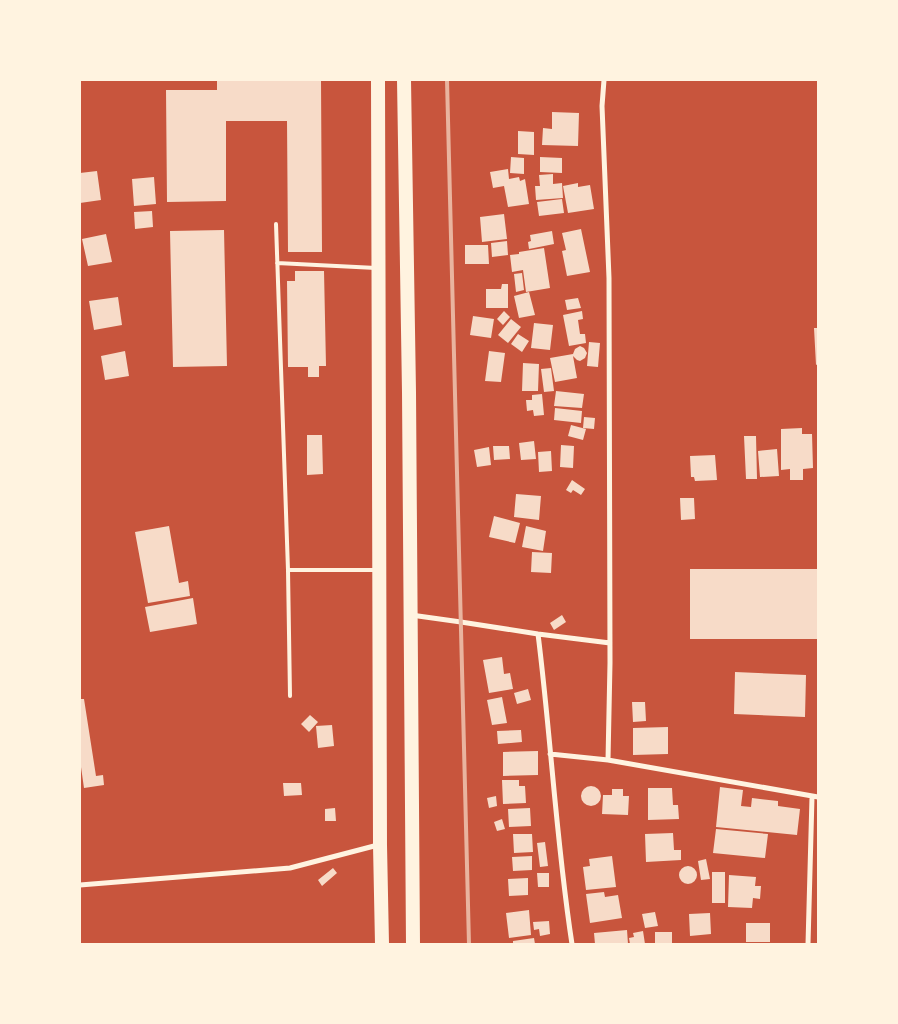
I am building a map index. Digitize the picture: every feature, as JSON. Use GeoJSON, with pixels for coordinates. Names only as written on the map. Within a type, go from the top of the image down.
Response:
{"type":"FeatureCollection","features":[{"type":"Feature","properties":{"kind":"highway"},"geometry":{"type":"LineString","coordinates":[[378,80],[380,845],[382,944]]}},
{"type":"Feature","properties":{"kind":"highway"},"geometry":{"type":"LineString","coordinates":[[404,80],[413,944]]}},
{"type":"Feature","properties":{"kind":"street"},"geometry":{"type":"LineString","coordinates":[[604,80],[602,106],[609,278],[610,643],[608,760]]}},
{"type":"Feature","properties":{"kind":"street"},"geometry":{"type":"LineString","coordinates":[[410,615],[610,643]]}},
{"type":"Feature","properties":{"kind":"street"},"geometry":{"type":"LineString","coordinates":[[538,634],[565,900],[572,944]]}},
{"type":"Feature","properties":{"kind":"street"},"geometry":{"type":"LineString","coordinates":[[550,754],[608,760],[815,797],[808,944]]}},
{"type":"Feature","properties":{"kind":"street"},"geometry":{"type":"LineString","coordinates":[[80,885],[290,868],[380,845]]}},
{"type":"Feature","properties":{"kind":"lane"},"geometry":{"type":"LineString","coordinates":[[276,224],[288,570],[290,696]]}},
{"type":"Feature","properties":{"kind":"lane"},"geometry":{"type":"LineString","coordinates":[[277,264],[378,268]]}},
{"type":"Feature","properties":{"kind":"lane"},"geometry":{"type":"LineString","coordinates":[[288,570],[379,570]]}},
{"type":"Feature","properties":{"kind":"building"},"geometry":{"type":"Polygon","coordinates":[[[321,80],[322,252],[288,252],[287,121],[226,121],[226,201],[167,202],[166,90],[217,90],[217,81],[321,80]]]}},
{"type":"Feature","properties":{"kind":"building"},"geometry":{"type":"Polygon","coordinates":[[[552,112],[579,113],[578,146],[542,145],[543,128],[552,129],[552,112]]]}},
{"type":"Feature","properties":{"kind":"building"},"geometry":{"type":"Polygon","coordinates":[[[518,131],[534,132],[534,155],[518,154],[518,131]]]}},
{"type":"Feature","properties":{"kind":"building"},"geometry":{"type":"Polygon","coordinates":[[[511,157],[524,158],[524,174],[510,173],[511,157]]]}},
{"type":"Feature","properties":{"kind":"building"},"geometry":{"type":"Polygon","coordinates":[[[540,157],[562,158],[562,173],[540,172],[540,157]]]}},
{"type":"Feature","properties":{"kind":"building"},"geometry":{"type":"Polygon","coordinates":[[[508,169],[509,179],[519,177],[520,181],[525,179],[529,204],[508,207],[504,186],[493,188],[490,172],[508,169]]]}},
{"type":"Feature","properties":{"kind":"building"},"geometry":{"type":"Polygon","coordinates":[[[97,171],[101,200],[80,203],[80,173],[97,171]]]}},
{"type":"Feature","properties":{"kind":"building"},"geometry":{"type":"Polygon","coordinates":[[[553,174],[553,184],[562,183],[563,198],[536,200],[535,186],[540,186],[539,175],[553,174]]]}},
{"type":"Feature","properties":{"kind":"building"},"geometry":{"type":"Polygon","coordinates":[[[154,177],[156,204],[134,206],[132,179],[154,177]]]}},
{"type":"Feature","properties":{"kind":"building"},"geometry":{"type":"Polygon","coordinates":[[[578,183],[578,187],[590,185],[594,209],[568,213],[563,186],[578,183]]]}},
{"type":"Feature","properties":{"kind":"building"},"geometry":{"type":"Polygon","coordinates":[[[562,199],[564,213],[539,216],[537,202],[562,199]]]}},
{"type":"Feature","properties":{"kind":"building"},"geometry":{"type":"Polygon","coordinates":[[[152,211],[153,227],[135,229],[134,212],[152,211]]]}},
{"type":"Feature","properties":{"kind":"building"},"geometry":{"type":"Polygon","coordinates":[[[504,214],[507,239],[482,242],[480,217],[504,214]]]}},
{"type":"Feature","properties":{"kind":"building"},"geometry":{"type":"Polygon","coordinates":[[[581,229],[590,272],[567,276],[562,251],[566,250],[562,233],[581,229]]]}},
{"type":"Feature","properties":{"kind":"building"},"geometry":{"type":"Polygon","coordinates":[[[224,230],[227,366],[173,367],[170,231],[224,230]]]}},
{"type":"Feature","properties":{"kind":"building"},"geometry":{"type":"Polygon","coordinates":[[[552,231],[554,244],[529,249],[530,235],[552,231]]]}},
{"type":"Feature","properties":{"kind":"building"},"geometry":{"type":"Polygon","coordinates":[[[106,234],[112,262],[88,266],[82,239],[106,234]]]}},
{"type":"Feature","properties":{"kind":"building"},"geometry":{"type":"Polygon","coordinates":[[[507,241],[508,255],[492,257],[491,243],[507,241]]]}},
{"type":"Feature","properties":{"kind":"building"},"geometry":{"type":"Polygon","coordinates":[[[465,245],[488,245],[489,264],[465,264],[465,245]]]}},
{"type":"Feature","properties":{"kind":"building"},"geometry":{"type":"Polygon","coordinates":[[[544,248],[550,288],[526,292],[523,270],[512,272],[510,255],[544,248]]]}},
{"type":"Feature","properties":{"kind":"building"},"geometry":{"type":"Polygon","coordinates":[[[295,271],[324,271],[326,366],[319,366],[319,377],[308,377],[308,367],[288,367],[287,281],[295,281],[295,271]]]}},
{"type":"Feature","properties":{"kind":"building"},"geometry":{"type":"Polygon","coordinates":[[[522,273],[524,290],[516,292],[514,274],[522,273]]]}},
{"type":"Feature","properties":{"kind":"building"},"geometry":{"type":"Polygon","coordinates":[[[502,284],[508,284],[508,308],[486,308],[486,289],[501,289],[502,284]]]}},
{"type":"Feature","properties":{"kind":"building"},"geometry":{"type":"Polygon","coordinates":[[[529,292],[535,315],[519,318],[514,296],[529,292]]]}},
{"type":"Feature","properties":{"kind":"building"},"geometry":{"type":"Polygon","coordinates":[[[118,297],[122,325],[94,330],[89,301],[118,297]]]}},
{"type":"Feature","properties":{"kind":"building"},"geometry":{"type":"Polygon","coordinates":[[[578,298],[581,308],[567,310],[565,300],[578,298]]]}},
{"type":"Feature","properties":{"kind":"building"},"geometry":{"type":"Polygon","coordinates":[[[504,311],[510,317],[503,325],[497,319],[504,311]]]}},
{"type":"Feature","properties":{"kind":"building"},"geometry":{"type":"Polygon","coordinates":[[[582,311],[583,319],[578,320],[580,334],[585,334],[586,343],[569,346],[563,315],[582,311]]]}},
{"type":"Feature","properties":{"kind":"building"},"geometry":{"type":"Polygon","coordinates":[[[473,316],[494,319],[491,338],[470,335],[473,316]]]}},
{"type":"Feature","properties":{"kind":"building"},"geometry":{"type":"Polygon","coordinates":[[[511,319],[521,327],[508,343],[498,335],[511,319]]]}},
{"type":"Feature","properties":{"kind":"building"},"geometry":{"type":"Polygon","coordinates":[[[534,323],[553,325],[550,350],[531,348],[534,323]]]}},
{"type":"Feature","properties":{"kind":"building"},"geometry":{"type":"Polygon","coordinates":[[[814,328],[818,328],[818,364],[816,365],[814,328]]]}},
{"type":"Feature","properties":{"kind":"building"},"geometry":{"type":"Polygon","coordinates":[[[518,334],[529,341],[522,352],[511,344],[518,334]]]}},
{"type":"Feature","properties":{"kind":"building"},"geometry":{"type":"Polygon","coordinates":[[[589,342],[600,343],[598,367],[587,366],[589,342]]]}},
{"type":"Feature","properties":{"kind":"building"},"geometry":{"type":"Polygon","coordinates":[[[580,346],[587,353],[585,358],[580,361],[573,356],[577,378],[555,382],[550,358],[573,354],[575,349],[580,346]]]}},
{"type":"Feature","properties":{"kind":"building"},"geometry":{"type":"Polygon","coordinates":[[[125,351],[129,376],[105,380],[101,356],[125,351]]]}},
{"type":"Feature","properties":{"kind":"building"},"geometry":{"type":"Polygon","coordinates":[[[489,351],[505,353],[501,382],[485,381],[489,351]]]}},
{"type":"Feature","properties":{"kind":"building"},"geometry":{"type":"Polygon","coordinates":[[[523,363],[539,364],[538,391],[522,391],[523,363]]]}},
{"type":"Feature","properties":{"kind":"building"},"geometry":{"type":"Polygon","coordinates":[[[551,368],[554,391],[544,392],[541,369],[551,368]]]}},
{"type":"Feature","properties":{"kind":"building"},"geometry":{"type":"Polygon","coordinates":[[[556,391],[584,394],[582,408],[554,406],[556,391]]]}},
{"type":"Feature","properties":{"kind":"building"},"geometry":{"type":"Polygon","coordinates":[[[542,394],[544,415],[534,416],[533,410],[527,411],[526,400],[532,400],[532,395],[542,394]]]}},
{"type":"Feature","properties":{"kind":"building"},"geometry":{"type":"Polygon","coordinates":[[[555,408],[582,411],[581,423],[554,420],[555,408]]]}},
{"type":"Feature","properties":{"kind":"building"},"geometry":{"type":"Polygon","coordinates":[[[584,417],[595,418],[594,429],[583,428],[584,417]]]}},
{"type":"Feature","properties":{"kind":"building"},"geometry":{"type":"Polygon","coordinates":[[[571,425],[586,429],[583,440],[568,436],[571,425]]]}},
{"type":"Feature","properties":{"kind":"building"},"geometry":{"type":"Polygon","coordinates":[[[802,428],[802,434],[812,434],[813,468],[803,469],[803,480],[790,480],[790,469],[781,470],[781,429],[802,428]]]}},
{"type":"Feature","properties":{"kind":"building"},"geometry":{"type":"Polygon","coordinates":[[[307,435],[322,435],[323,474],[307,475],[307,435]]]}},
{"type":"Feature","properties":{"kind":"building"},"geometry":{"type":"Polygon","coordinates":[[[744,436],[756,436],[757,479],[746,479],[744,436]]]}},
{"type":"Feature","properties":{"kind":"building"},"geometry":{"type":"Polygon","coordinates":[[[534,441],[536,459],[521,460],[519,443],[534,441]]]}},
{"type":"Feature","properties":{"kind":"building"},"geometry":{"type":"Polygon","coordinates":[[[561,445],[574,446],[573,468],[560,467],[561,445]]]}},
{"type":"Feature","properties":{"kind":"building"},"geometry":{"type":"Polygon","coordinates":[[[493,446],[509,446],[510,459],[494,460],[493,446]]]}},
{"type":"Feature","properties":{"kind":"building"},"geometry":{"type":"Polygon","coordinates":[[[489,447],[491,465],[477,467],[474,450],[489,447]]]}},
{"type":"Feature","properties":{"kind":"building"},"geometry":{"type":"Polygon","coordinates":[[[777,449],[779,476],[760,477],[758,451],[777,449]]]}},
{"type":"Feature","properties":{"kind":"building"},"geometry":{"type":"Polygon","coordinates":[[[551,451],[552,471],[539,472],[538,452],[551,451]]]}},
{"type":"Feature","properties":{"kind":"building"},"geometry":{"type":"Polygon","coordinates":[[[715,455],[717,480],[695,481],[694,477],[691,477],[690,456],[715,455]]]}},
{"type":"Feature","properties":{"kind":"building"},"geometry":{"type":"Polygon","coordinates":[[[572,480],[585,489],[581,495],[573,490],[571,493],[566,490],[572,480]]]}},
{"type":"Feature","properties":{"kind":"building"},"geometry":{"type":"Polygon","coordinates":[[[516,494],[541,496],[539,520],[514,517],[516,494]]]}},
{"type":"Feature","properties":{"kind":"building"},"geometry":{"type":"Polygon","coordinates":[[[680,498],[694,498],[695,519],[681,520],[680,498]]]}},
{"type":"Feature","properties":{"kind":"building"},"geometry":{"type":"Polygon","coordinates":[[[494,516],[520,523],[515,543],[489,537],[494,516]]]}},
{"type":"Feature","properties":{"kind":"building"},"geometry":{"type":"Polygon","coordinates":[[[169,526],[179,583],[188,581],[190,596],[148,603],[135,532],[169,526]]]}},
{"type":"Feature","properties":{"kind":"building"},"geometry":{"type":"Polygon","coordinates":[[[526,526],[546,531],[543,551],[522,547],[526,526]]]}},
{"type":"Feature","properties":{"kind":"building"},"geometry":{"type":"Polygon","coordinates":[[[532,552],[552,553],[551,573],[531,572],[532,552]]]}},
{"type":"Feature","properties":{"kind":"building"},"geometry":{"type":"Polygon","coordinates":[[[690,569],[818,569],[818,639],[690,639],[690,569]]]}},
{"type":"Feature","properties":{"kind":"building"},"geometry":{"type":"Polygon","coordinates":[[[193,598],[197,624],[150,632],[145,607],[193,598]]]}},
{"type":"Feature","properties":{"kind":"building"},"geometry":{"type":"Polygon","coordinates":[[[562,615],[566,622],[554,630],[550,623],[562,615]]]}},
{"type":"Feature","properties":{"kind":"building"},"geometry":{"type":"Polygon","coordinates":[[[502,657],[504,674],[510,673],[513,689],[489,693],[483,660],[502,657]]]}},
{"type":"Feature","properties":{"kind":"building"},"geometry":{"type":"Polygon","coordinates":[[[735,672],[806,675],[805,717],[734,714],[735,672]]]}},
{"type":"Feature","properties":{"kind":"building"},"geometry":{"type":"Polygon","coordinates":[[[528,689],[531,700],[517,704],[514,693],[528,689]]]}},
{"type":"Feature","properties":{"kind":"building"},"geometry":{"type":"Polygon","coordinates":[[[502,697],[507,723],[492,725],[487,700],[502,697]]]}},
{"type":"Feature","properties":{"kind":"building"},"geometry":{"type":"Polygon","coordinates":[[[80,699],[84,699],[96,776],[103,775],[104,785],[84,788],[80,760],[80,699]]]}},
{"type":"Feature","properties":{"kind":"building"},"geometry":{"type":"Polygon","coordinates":[[[632,702],[645,702],[646,721],[633,722],[632,702]]]}},
{"type":"Feature","properties":{"kind":"building"},"geometry":{"type":"Polygon","coordinates":[[[310,715],[318,722],[309,732],[301,724],[310,715]]]}},
{"type":"Feature","properties":{"kind":"building"},"geometry":{"type":"Polygon","coordinates":[[[332,725],[334,746],[318,748],[316,726],[332,725]]]}},
{"type":"Feature","properties":{"kind":"building"},"geometry":{"type":"Polygon","coordinates":[[[668,727],[668,754],[633,755],[633,728],[668,727]]]}},
{"type":"Feature","properties":{"kind":"building"},"geometry":{"type":"Polygon","coordinates":[[[521,730],[522,742],[498,744],[497,731],[521,730]]]}},
{"type":"Feature","properties":{"kind":"building"},"geometry":{"type":"Polygon","coordinates":[[[538,751],[538,775],[503,776],[503,752],[538,751]]]}},
{"type":"Feature","properties":{"kind":"building"},"geometry":{"type":"Polygon","coordinates":[[[502,780],[519,780],[519,786],[525,786],[526,803],[503,804],[502,780]]]}},
{"type":"Feature","properties":{"kind":"building"},"geometry":{"type":"Polygon","coordinates":[[[283,783],[301,783],[302,795],[284,796],[283,783]]]}},
{"type":"Feature","properties":{"kind":"building"},"geometry":{"type":"Polygon","coordinates":[[[587,786],[595,786],[601,792],[601,800],[595,806],[587,806],[581,800],[581,792],[587,786]]]}},
{"type":"Feature","properties":{"kind":"building"},"geometry":{"type":"Polygon","coordinates":[[[720,787],[743,790],[741,806],[751,807],[752,798],[778,801],[778,806],[800,809],[797,835],[716,827],[720,787]]]}},
{"type":"Feature","properties":{"kind":"building"},"geometry":{"type":"Polygon","coordinates":[[[648,788],[672,788],[673,805],[678,805],[679,819],[648,820],[648,788]]]}},
{"type":"Feature","properties":{"kind":"building"},"geometry":{"type":"Polygon","coordinates":[[[612,789],[623,789],[623,796],[629,796],[628,815],[602,814],[603,795],[612,795],[612,789]]]}},
{"type":"Feature","properties":{"kind":"building"},"geometry":{"type":"Polygon","coordinates":[[[496,796],[497,806],[489,808],[487,798],[496,796]]]}},
{"type":"Feature","properties":{"kind":"building"},"geometry":{"type":"Polygon","coordinates":[[[335,808],[336,821],[325,821],[325,809],[335,808]]]}},
{"type":"Feature","properties":{"kind":"building"},"geometry":{"type":"Polygon","coordinates":[[[530,808],[531,826],[509,827],[508,809],[530,808]]]}},
{"type":"Feature","properties":{"kind":"building"},"geometry":{"type":"Polygon","coordinates":[[[502,819],[505,829],[497,831],[494,822],[502,819]]]}},
{"type":"Feature","properties":{"kind":"building"},"geometry":{"type":"Polygon","coordinates":[[[716,829],[768,834],[765,858],[713,853],[716,829]]]}},
{"type":"Feature","properties":{"kind":"building"},"geometry":{"type":"Polygon","coordinates":[[[673,833],[674,850],[681,850],[681,860],[646,862],[645,834],[673,833]]]}},
{"type":"Feature","properties":{"kind":"building"},"geometry":{"type":"Polygon","coordinates":[[[513,834],[532,834],[533,852],[514,853],[513,834]]]}},
{"type":"Feature","properties":{"kind":"building"},"geometry":{"type":"Polygon","coordinates":[[[545,842],[548,866],[540,867],[537,843],[545,842]]]}},
{"type":"Feature","properties":{"kind":"building"},"geometry":{"type":"Polygon","coordinates":[[[532,856],[532,870],[513,871],[512,857],[532,856]]]}},
{"type":"Feature","properties":{"kind":"building"},"geometry":{"type":"Polygon","coordinates":[[[612,856],[616,887],[586,890],[583,867],[590,866],[589,859],[612,856]]]}},
{"type":"Feature","properties":{"kind":"building"},"geometry":{"type":"Polygon","coordinates":[[[706,859],[710,879],[701,880],[698,861],[706,859]]]}},
{"type":"Feature","properties":{"kind":"building"},"geometry":{"type":"Polygon","coordinates":[[[684,866],[692,866],[697,871],[695,882],[684,884],[679,879],[679,871],[684,866]]]}},
{"type":"Feature","properties":{"kind":"building"},"geometry":{"type":"Polygon","coordinates":[[[333,868],[337,873],[322,886],[318,880],[333,868]]]}},
{"type":"Feature","properties":{"kind":"building"},"geometry":{"type":"Polygon","coordinates":[[[712,872],[725,872],[725,903],[712,903],[712,872]]]}},
{"type":"Feature","properties":{"kind":"building"},"geometry":{"type":"Polygon","coordinates":[[[537,873],[549,873],[549,887],[538,887],[537,873]]]}},
{"type":"Feature","properties":{"kind":"building"},"geometry":{"type":"Polygon","coordinates":[[[729,875],[756,877],[755,886],[761,886],[760,899],[753,898],[752,908],[728,907],[729,875]]]}},
{"type":"Feature","properties":{"kind":"building"},"geometry":{"type":"Polygon","coordinates":[[[528,878],[528,895],[509,896],[508,879],[528,878]]]}},
{"type":"Feature","properties":{"kind":"building"},"geometry":{"type":"Polygon","coordinates":[[[604,892],[605,897],[618,895],[622,918],[590,923],[586,894],[604,892]]]}},
{"type":"Feature","properties":{"kind":"building"},"geometry":{"type":"Polygon","coordinates":[[[529,910],[531,935],[509,938],[506,913],[529,910]]]}},
{"type":"Feature","properties":{"kind":"building"},"geometry":{"type":"Polygon","coordinates":[[[655,912],[658,926],[645,928],[642,914],[655,912]]]}},
{"type":"Feature","properties":{"kind":"building"},"geometry":{"type":"Polygon","coordinates":[[[710,913],[711,934],[690,936],[689,914],[710,913]]]}},
{"type":"Feature","properties":{"kind":"building"},"geometry":{"type":"Polygon","coordinates":[[[549,921],[550,934],[540,936],[539,929],[534,930],[533,922],[549,921]]]}},
{"type":"Feature","properties":{"kind":"building"},"geometry":{"type":"Polygon","coordinates":[[[746,923],[770,923],[770,942],[746,942],[746,923]]]}},
{"type":"Feature","properties":{"kind":"building"},"geometry":{"type":"Polygon","coordinates":[[[627,930],[628,944],[595,944],[594,933],[627,930]]]}},
{"type":"Feature","properties":{"kind":"building"},"geometry":{"type":"Polygon","coordinates":[[[643,931],[645,944],[630,944],[629,938],[634,937],[633,933],[643,931]]]}},
{"type":"Feature","properties":{"kind":"building"},"geometry":{"type":"Polygon","coordinates":[[[655,932],[672,932],[672,944],[655,944],[655,932]]]}},
{"type":"Feature","properties":{"kind":"building"},"geometry":{"type":"Polygon","coordinates":[[[534,938],[535,944],[513,944],[513,941],[534,938]]]}},
{"type":"Feature","properties":{"kind":"railway"},"geometry":{"type":"LineString","coordinates":[[447,80],[469,944]]}}]}
